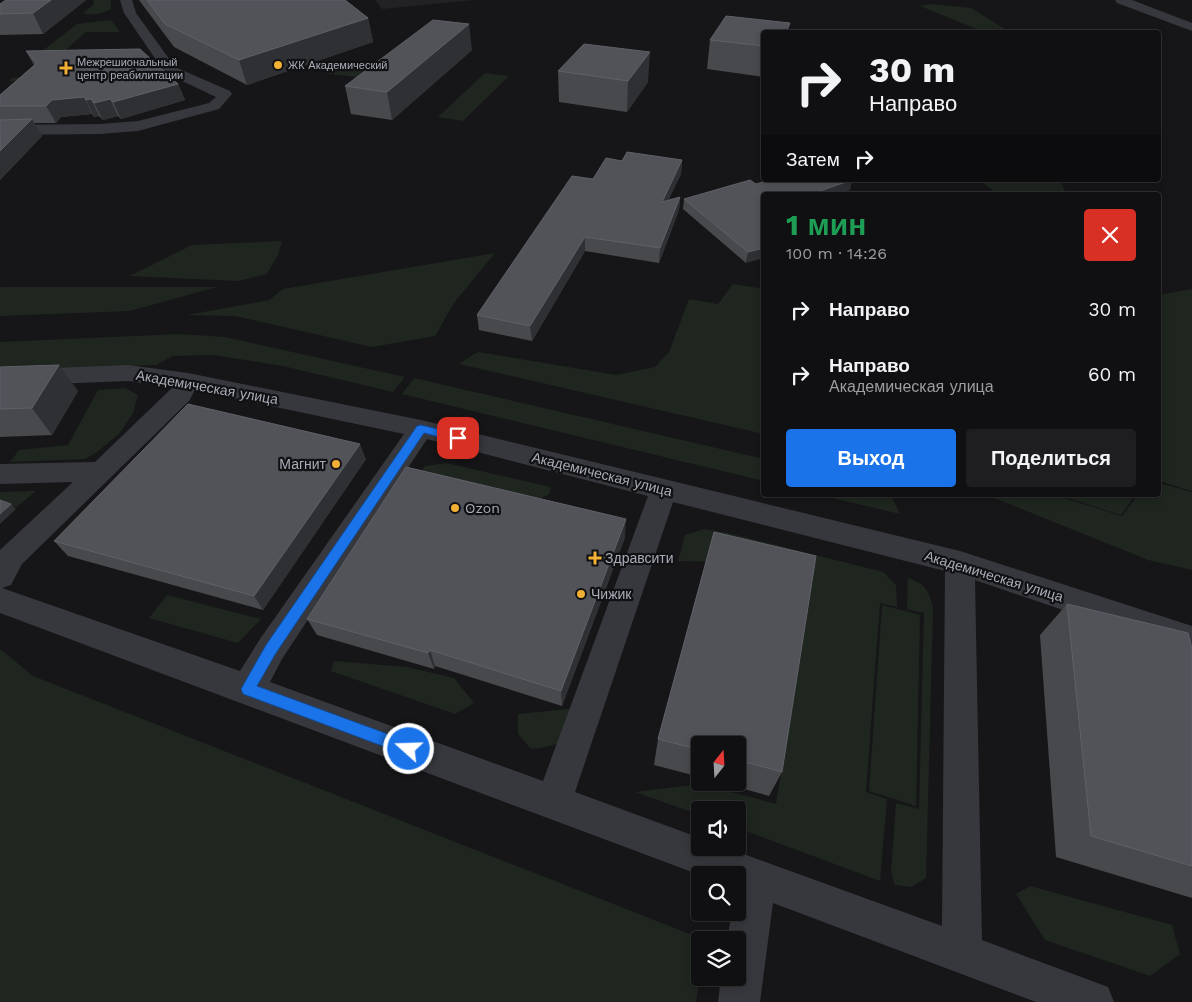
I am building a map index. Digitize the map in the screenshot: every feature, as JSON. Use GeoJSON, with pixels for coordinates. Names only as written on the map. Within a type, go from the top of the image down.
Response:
{"type":"FeatureCollection","features":[{"type":"Feature","properties":{"kind":"street"},"geometry":{"type":"LineString","coordinates":[[0,130],[100,129],[138,126],[214,106],[221,100],[225,94],[170,70],[130,13],[126,0]]}},
{"type":"Feature","properties":{"kind":"street"},"geometry":{"type":"LineString","coordinates":[[1120,0],[1192,26]]}},
{"type":"Feature","properties":{"kind":"street","name":"Академическая улица"},"geometry":{"type":"LineString","coordinates":[[0,378],[128,373],[188,381],[421,428],[960,563],[1192,640]]}},
{"type":"Feature","properties":{"kind":"street"},"geometry":{"type":"LineString","coordinates":[[0,576],[12,556],[180,395],[188,381]]}},
{"type":"Feature","properties":{"kind":"street"},"geometry":{"type":"LineString","coordinates":[[248,689],[271,649],[421,428]]}},
{"type":"Feature","properties":{"kind":"street"},"geometry":{"type":"LineString","coordinates":[[0,474],[101,472]]}},
{"type":"Feature","properties":{"kind":"street"},"geometry":{"type":"LineString","coordinates":[[553,802],[664,489]]}},
{"type":"Feature","properties":{"kind":"street"},"geometry":{"type":"LineString","coordinates":[[960,563],[962,954]]}},
{"type":"Feature","properties":{"kind":"street"},"geometry":{"type":"LineString","coordinates":[[0,600],[248,689],[1093,1002]]}},
{"type":"Feature","properties":{"kind":"street"},"geometry":{"type":"LineString","coordinates":[[739,1002],[757,877]]}},
{"type":"Feature","properties":{"kind":"shaded area"},"geometry":{"type":"Polygon","coordinates":[[[94,0],[111,0],[111,9],[97,14],[83,13],[93,5],[94,0]]]}},
{"type":"Feature","properties":{"kind":"shaded area"},"geometry":{"type":"Polygon","coordinates":[[[375,0],[474,0],[382,9],[375,0]]]}},
{"type":"Feature","properties":{"kind":"shaded area"},"geometry":{"type":"Polygon","coordinates":[[[931,4],[971,8],[1006,30],[979,30],[920,6],[931,4]]]}},
{"type":"Feature","properties":{"kind":"shaded area"},"geometry":{"type":"Polygon","coordinates":[[[111,20],[120,32],[86,32],[30,81],[9,81],[12,78],[23,77],[43,60],[37,55],[77,24],[111,20]]]}},
{"type":"Feature","properties":{"kind":"shaded area"},"geometry":{"type":"Polygon","coordinates":[[[347,65],[376,69],[363,78],[324,73],[347,65]]]}},
{"type":"Feature","properties":{"kind":"shaded area"},"geometry":{"type":"Polygon","coordinates":[[[485,73],[509,76],[463,121],[438,117],[485,73]]]}},
{"type":"Feature","properties":{"kind":"shaded area"},"geometry":{"type":"Polygon","coordinates":[[[982,182],[1061,182],[1066,192],[994,192],[982,182]]]}},
{"type":"Feature","properties":{"kind":"shaded area"},"geometry":{"type":"Polygon","coordinates":[[[282,241],[278,255],[267,274],[238,281],[130,276],[192,245],[282,241]]]}},
{"type":"Feature","properties":{"kind":"shaded area"},"geometry":{"type":"Polygon","coordinates":[[[495,253],[454,303],[435,336],[372,347],[235,316],[187,315],[269,300],[283,289],[495,253]]]}},
{"type":"Feature","properties":{"kind":"shaded area"},"geometry":{"type":"Polygon","coordinates":[[[733,284],[761,289],[761,433],[459,364],[478,352],[616,375],[655,367],[669,352],[689,299],[718,304],[733,284]]]}},
{"type":"Feature","properties":{"kind":"shaded area"},"geometry":{"type":"Polygon","coordinates":[[[217,287],[130,311],[0,316],[0,288],[217,287]]]}},
{"type":"Feature","properties":{"kind":"shaded area"},"geometry":{"type":"Polygon","coordinates":[[[1192,289],[1192,491],[1161,482],[1161,295],[1192,289]]]}},
{"type":"Feature","properties":{"kind":"shaded area"},"geometry":{"type":"Polygon","coordinates":[[[179,334],[225,337],[405,377],[393,392],[283,366],[213,355],[173,356],[156,365],[0,369],[0,342],[179,334]]]}},
{"type":"Feature","properties":{"kind":"shaded area"},"geometry":{"type":"Polygon","coordinates":[[[414,378],[761,458],[761,480],[402,394],[414,378]]]}},
{"type":"Feature","properties":{"kind":"shaded area"},"geometry":{"type":"Polygon","coordinates":[[[125,388],[138,395],[133,413],[119,434],[97,452],[85,459],[10,462],[19,450],[68,445],[98,390],[125,388]]]}},
{"type":"Feature","properties":{"kind":"shaded area"},"geometry":{"type":"Polygon","coordinates":[[[446,463],[551,487],[549,494],[535,501],[414,483],[425,466],[446,463]]]}},
{"type":"Feature","properties":{"kind":"shaded area"},"geometry":{"type":"Polygon","coordinates":[[[1161,484],[1192,492],[1192,570],[1148,560],[992,497],[1060,497],[1122,516],[1136,497],[1161,497],[1161,484]]]}},
{"type":"Feature","properties":{"kind":"shaded area"},"geometry":{"type":"Polygon","coordinates":[[[36,491],[17,507],[0,503],[0,492],[36,491]]]}},
{"type":"Feature","properties":{"kind":"shaded area"},"geometry":{"type":"Polygon","coordinates":[[[828,497],[892,497],[900,514],[828,497]]]}},
{"type":"Feature","properties":{"kind":"shaded area"},"geometry":{"type":"Polygon","coordinates":[[[1065,497],[1134,497],[1121,515],[1065,497]]]}},
{"type":"Feature","properties":{"kind":"shaded area"},"geometry":{"type":"Polygon","coordinates":[[[704,529],[728,533],[883,572],[896,585],[897,607],[880,603],[866,792],[887,799],[880,881],[746,831],[746,801],[691,801],[691,812],[635,792],[691,785],[691,791],[727,791],[776,804],[811,587],[723,562],[678,561],[685,535],[704,529]]]}},
{"type":"Feature","properties":{"kind":"shaded area"},"geometry":{"type":"Polygon","coordinates":[[[908,578],[925,588],[933,606],[926,878],[911,887],[895,885],[891,872],[896,803],[919,809],[924,613],[907,609],[908,578]]]}},
{"type":"Feature","properties":{"kind":"shaded area"},"geometry":{"type":"Polygon","coordinates":[[[167,595],[261,619],[238,643],[149,618],[167,595]]]}},
{"type":"Feature","properties":{"kind":"shaded area"},"geometry":{"type":"Polygon","coordinates":[[[882,605],[920,615],[916,806],[869,791],[882,605]]]}},
{"type":"Feature","properties":{"kind":"shaded area"},"geometry":{"type":"Polygon","coordinates":[[[0,649],[33,676],[691,934],[691,986],[699,986],[696,1002],[0,1002],[0,649]]]}},
{"type":"Feature","properties":{"kind":"shaded area"},"geometry":{"type":"Polygon","coordinates":[[[334,661],[407,667],[454,678],[474,703],[455,714],[331,671],[334,661]]]}},
{"type":"Feature","properties":{"kind":"shaded area"},"geometry":{"type":"Polygon","coordinates":[[[588,707],[572,733],[560,742],[543,748],[531,749],[518,734],[518,714],[588,707]]]}},
{"type":"Feature","properties":{"kind":"shaded area"},"geometry":{"type":"Polygon","coordinates":[[[1030,886],[1172,925],[1180,954],[1150,976],[1045,940],[1016,894],[1030,886]]]}},
{"type":"Feature","properties":{"kind":"building"},"geometry":{"type":"Polygon","coordinates":[[[6,0],[51,0],[33,13],[0,14],[0,4],[6,0]]]}},
{"type":"Feature","properties":{"kind":"building"},"geometry":{"type":"Polygon","coordinates":[[[147,0],[345,0],[368,18],[239,60],[165,24],[147,0]]]}},
{"type":"Feature","properties":{"kind":"building"},"geometry":{"type":"Polygon","coordinates":[[[726,16],[790,23],[787,30],[761,30],[761,46],[710,40],[726,16]]]}},
{"type":"Feature","properties":{"kind":"building"},"geometry":{"type":"Polygon","coordinates":[[[433,20],[469,24],[387,92],[345,86],[433,20]]]}},
{"type":"Feature","properties":{"kind":"building"},"geometry":{"type":"Polygon","coordinates":[[[584,44],[650,52],[628,81],[558,71],[584,44]]]}},
{"type":"Feature","properties":{"kind":"building"},"geometry":{"type":"Polygon","coordinates":[[[140,49],[178,84],[113,102],[110,99],[94,103],[91,99],[86,100],[84,97],[52,100],[46,106],[0,106],[0,95],[37,63],[26,51],[140,49]]]}},
{"type":"Feature","properties":{"kind":"building"},"geometry":{"type":"Polygon","coordinates":[[[32,119],[0,151],[0,120],[32,119]]]}},
{"type":"Feature","properties":{"kind":"building"},"geometry":{"type":"Polygon","coordinates":[[[627,152],[682,160],[662,202],[680,197],[660,248],[585,237],[530,326],[477,315],[572,176],[593,179],[606,158],[622,161],[627,152]]]}},
{"type":"Feature","properties":{"kind":"building"},"geometry":{"type":"Polygon","coordinates":[[[750,180],[756,184],[763,182],[846,182],[817,192],[761,192],[761,249],[748,252],[684,199],[750,180]]]}},
{"type":"Feature","properties":{"kind":"building"},"geometry":{"type":"Polygon","coordinates":[[[59,365],[32,408],[0,409],[0,367],[59,365]]]}},
{"type":"Feature","properties":{"kind":"building"},"geometry":{"type":"Polygon","coordinates":[[[188,404],[360,444],[254,596],[54,541],[188,404]]]}},
{"type":"Feature","properties":{"kind":"building"},"geometry":{"type":"Polygon","coordinates":[[[406,467],[626,519],[561,691],[430,650],[428,653],[307,619],[406,467]]]}},
{"type":"Feature","properties":{"kind":"building"},"geometry":{"type":"Polygon","coordinates":[[[0,500],[11,504],[0,514],[0,500]]]}},
{"type":"Feature","properties":{"kind":"building"},"geometry":{"type":"Polygon","coordinates":[[[714,532],[816,556],[782,772],[746,762],[746,736],[691,736],[691,748],[658,739],[714,532]]]}},
{"type":"Feature","properties":{"kind":"building"},"geometry":{"type":"Polygon","coordinates":[[[1067,604],[1188,633],[1192,649],[1192,866],[1091,836],[1067,604]]]}},
{"type":"Feature","properties":{"kind":"place","name":"ЖК Академический"},"geometry":{"type":"Point","coordinates":[278,65]}},
{"type":"Feature","properties":{"kind":"place","name":"Межрешиональный центр реабилитации"},"geometry":{"type":"Point","coordinates":[66,68]}},
{"type":"Feature","properties":{"kind":"place","name":"Магнит"},"geometry":{"type":"Point","coordinates":[336,464]}},
{"type":"Feature","properties":{"kind":"place","name":"Ozon"},"geometry":{"type":"Point","coordinates":[455,508]}},
{"type":"Feature","properties":{"kind":"place","name":"Здравсити"},"geometry":{"type":"Point","coordinates":[595,558]}},
{"type":"Feature","properties":{"kind":"place","name":"Чижик"},"geometry":{"type":"Point","coordinates":[581,594]}},
{"type":"Feature","properties":{"kind":"route"},"geometry":{"type":"LineString","coordinates":[[409,749],[248,689],[271,649],[421,428],[458,438]]}}]}
